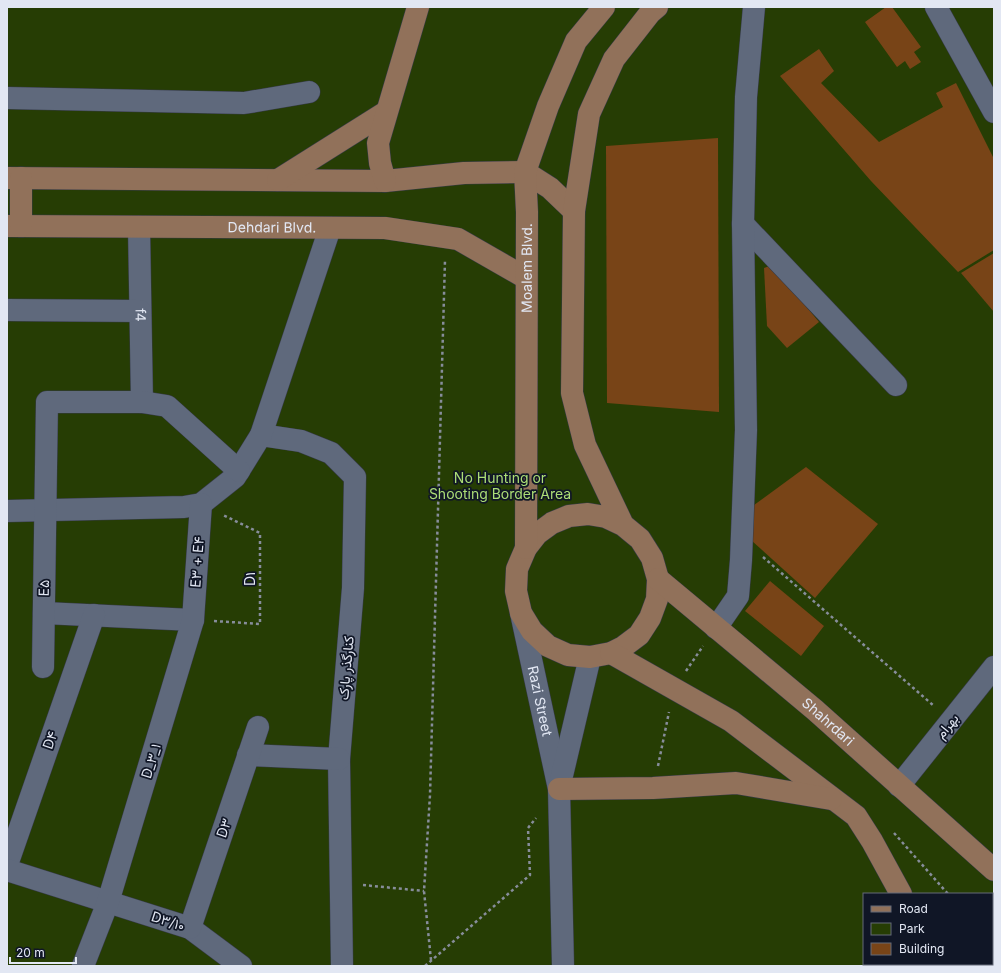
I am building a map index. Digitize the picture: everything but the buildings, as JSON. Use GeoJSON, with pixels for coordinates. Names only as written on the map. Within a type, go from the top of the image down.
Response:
{"type":"FeatureCollection","features":[{"type":"Feature","properties":{"kind":"main road"},"geometry":{"type":"LineString","coordinates":[[386,181],[380,163],[378,143],[418,7]]}},
{"type":"Feature","properties":{"kind":"main road","name":"Moalem Blvd."},"geometry":{"type":"LineString","coordinates":[[526,548],[525,172],[548,106],[576,41],[604,7]]}},
{"type":"Feature","properties":{"kind":"main road"},"geometry":{"type":"LineString","coordinates":[[623,524],[585,445],[572,393],[574,210],[589,114],[614,59],[650,13],[657,7]]}},
{"type":"Feature","properties":{"kind":"main road"},"geometry":{"type":"LineString","coordinates":[[278,180],[386,112]]}},
{"type":"Feature","properties":{"kind":"main road"},"geometry":{"type":"LineString","coordinates":[[14,226],[14,178],[386,181],[464,173],[525,172],[550,188],[574,210]]}},
{"type":"Feature","properties":{"kind":"main road","name":"Dehdari Blvd."},"geometry":{"type":"LineString","coordinates":[[14,226],[385,228],[458,239],[526,278]]}},
{"type":"Feature","properties":{"kind":"main road"},"geometry":{"type":"LineString","coordinates":[[588,514],[606,517],[623,524],[640,539],[652,558],[658,579],[657,599],[650,618],[638,635],[623,647],[611,653],[590,657],[568,655],[548,646],[532,631],[520,613],[516,591],[517,569],[526,548],[537,534],[552,523],[569,516],[588,514]]}},
{"type":"Feature","properties":{"kind":"main road","name":"Shahrdari"},"geometry":{"type":"LineString","coordinates":[[658,579],[815,710],[994,870]]}},
{"type":"Feature","properties":{"kind":"main road"},"geometry":{"type":"LineString","coordinates":[[611,653],[731,721],[856,816],[872,841],[900,893]]}},
{"type":"Feature","properties":{"kind":"main road"},"geometry":{"type":"LineString","coordinates":[[559,789],[653,788],[736,783],[834,799]]}},
{"type":"Feature","properties":{"kind":"street"},"geometry":{"type":"LineString","coordinates":[[716,628],[738,596],[742,539],[746,430],[743,224],[746,97],[754,7]]}},
{"type":"Feature","properties":{"kind":"street"},"geometry":{"type":"LineString","coordinates":[[936,7],[994,112]]}},
{"type":"Feature","properties":{"kind":"street"},"geometry":{"type":"LineString","coordinates":[[7,98],[244,103],[309,92]]}},
{"type":"Feature","properties":{"kind":"street"},"geometry":{"type":"LineString","coordinates":[[743,224],[896,385]]}},
{"type":"Feature","properties":{"kind":"street","name":"f4"},"geometry":{"type":"LineString","coordinates":[[139,227],[142,402]]}},
{"type":"Feature","properties":{"kind":"street"},"geometry":{"type":"LineString","coordinates":[[7,511],[184,507],[201,504],[235,477],[261,434],[330,228]]}},
{"type":"Feature","properties":{"kind":"street"},"geometry":{"type":"LineString","coordinates":[[7,310],[140,311]]}},
{"type":"Feature","properties":{"kind":"street","name":"E۵"},"geometry":{"type":"LineString","coordinates":[[43,666],[47,402],[142,402]]}},
{"type":"Feature","properties":{"kind":"street"},"geometry":{"type":"LineString","coordinates":[[142,402],[167,406],[239,471]]}},
{"type":"Feature","properties":{"kind":"street","name":"کنارگذر پارک"},"geometry":{"type":"LineString","coordinates":[[261,434],[301,441],[331,453],[355,477],[353,588],[339,759],[342,966]]}},
{"type":"Feature","properties":{"kind":"street","name":"E۳ + E۴"},"geometry":{"type":"LineString","coordinates":[[193,620],[201,504]]}},
{"type":"Feature","properties":{"kind":"street"},"geometry":{"type":"LineString","coordinates":[[44,613],[193,620]]}},
{"type":"Feature","properties":{"kind":"street","name":"Razi Street"},"geometry":{"type":"LineString","coordinates":[[520,613],[559,789],[563,966]]}},
{"type":"Feature","properties":{"kind":"street","name":"D۴"},"geometry":{"type":"LineString","coordinates":[[7,865],[94,615]]}},
{"type":"Feature","properties":{"kind":"street","name":"D_۳_۱"},"geometry":{"type":"LineString","coordinates":[[83,966],[108,902],[193,620]]}},
{"type":"Feature","properties":{"kind":"street","name":"Razi Street"},"geometry":{"type":"LineString","coordinates":[[559,789],[590,657]]}},
{"type":"Feature","properties":{"kind":"street","name":"بهرام"},"geometry":{"type":"LineString","coordinates":[[899,786],[994,667]]}},
{"type":"Feature","properties":{"kind":"street","name":"D۳"},"geometry":{"type":"LineString","coordinates":[[190,928],[258,727]]}},
{"type":"Feature","properties":{"kind":"street"},"geometry":{"type":"LineString","coordinates":[[248,755],[339,759]]}},
{"type":"Feature","properties":{"kind":"street","name":"D۳/۱۰"},"geometry":{"type":"LineString","coordinates":[[7,870],[190,928],[241,966]]}},
{"type":"Feature","properties":{"kind":"path"},"geometry":{"type":"LineString","coordinates":[[431,960],[424,891],[430,795],[445,237]]}},
{"type":"Feature","properties":{"kind":"path","name":"D۱"},"geometry":{"type":"LineString","coordinates":[[193,620],[260,624],[260,533],[201,504]]}},
{"type":"Feature","properties":{"kind":"path"},"geometry":{"type":"LineString","coordinates":[[742,539],[951,720]]}},
{"type":"Feature","properties":{"kind":"path"},"geometry":{"type":"LineString","coordinates":[[425,966],[530,875]]}},
{"type":"Feature","properties":{"kind":"path"},"geometry":{"type":"LineString","coordinates":[[358,884],[424,891]]}},
{"type":"Feature","properties":{"kind":"green space","name":"No Hunting or Shooting Border Area"},"geometry":{"type":"Polygon","coordinates":[[[7,7],[994,7],[994,966],[7,966],[7,7]]]}}]}
